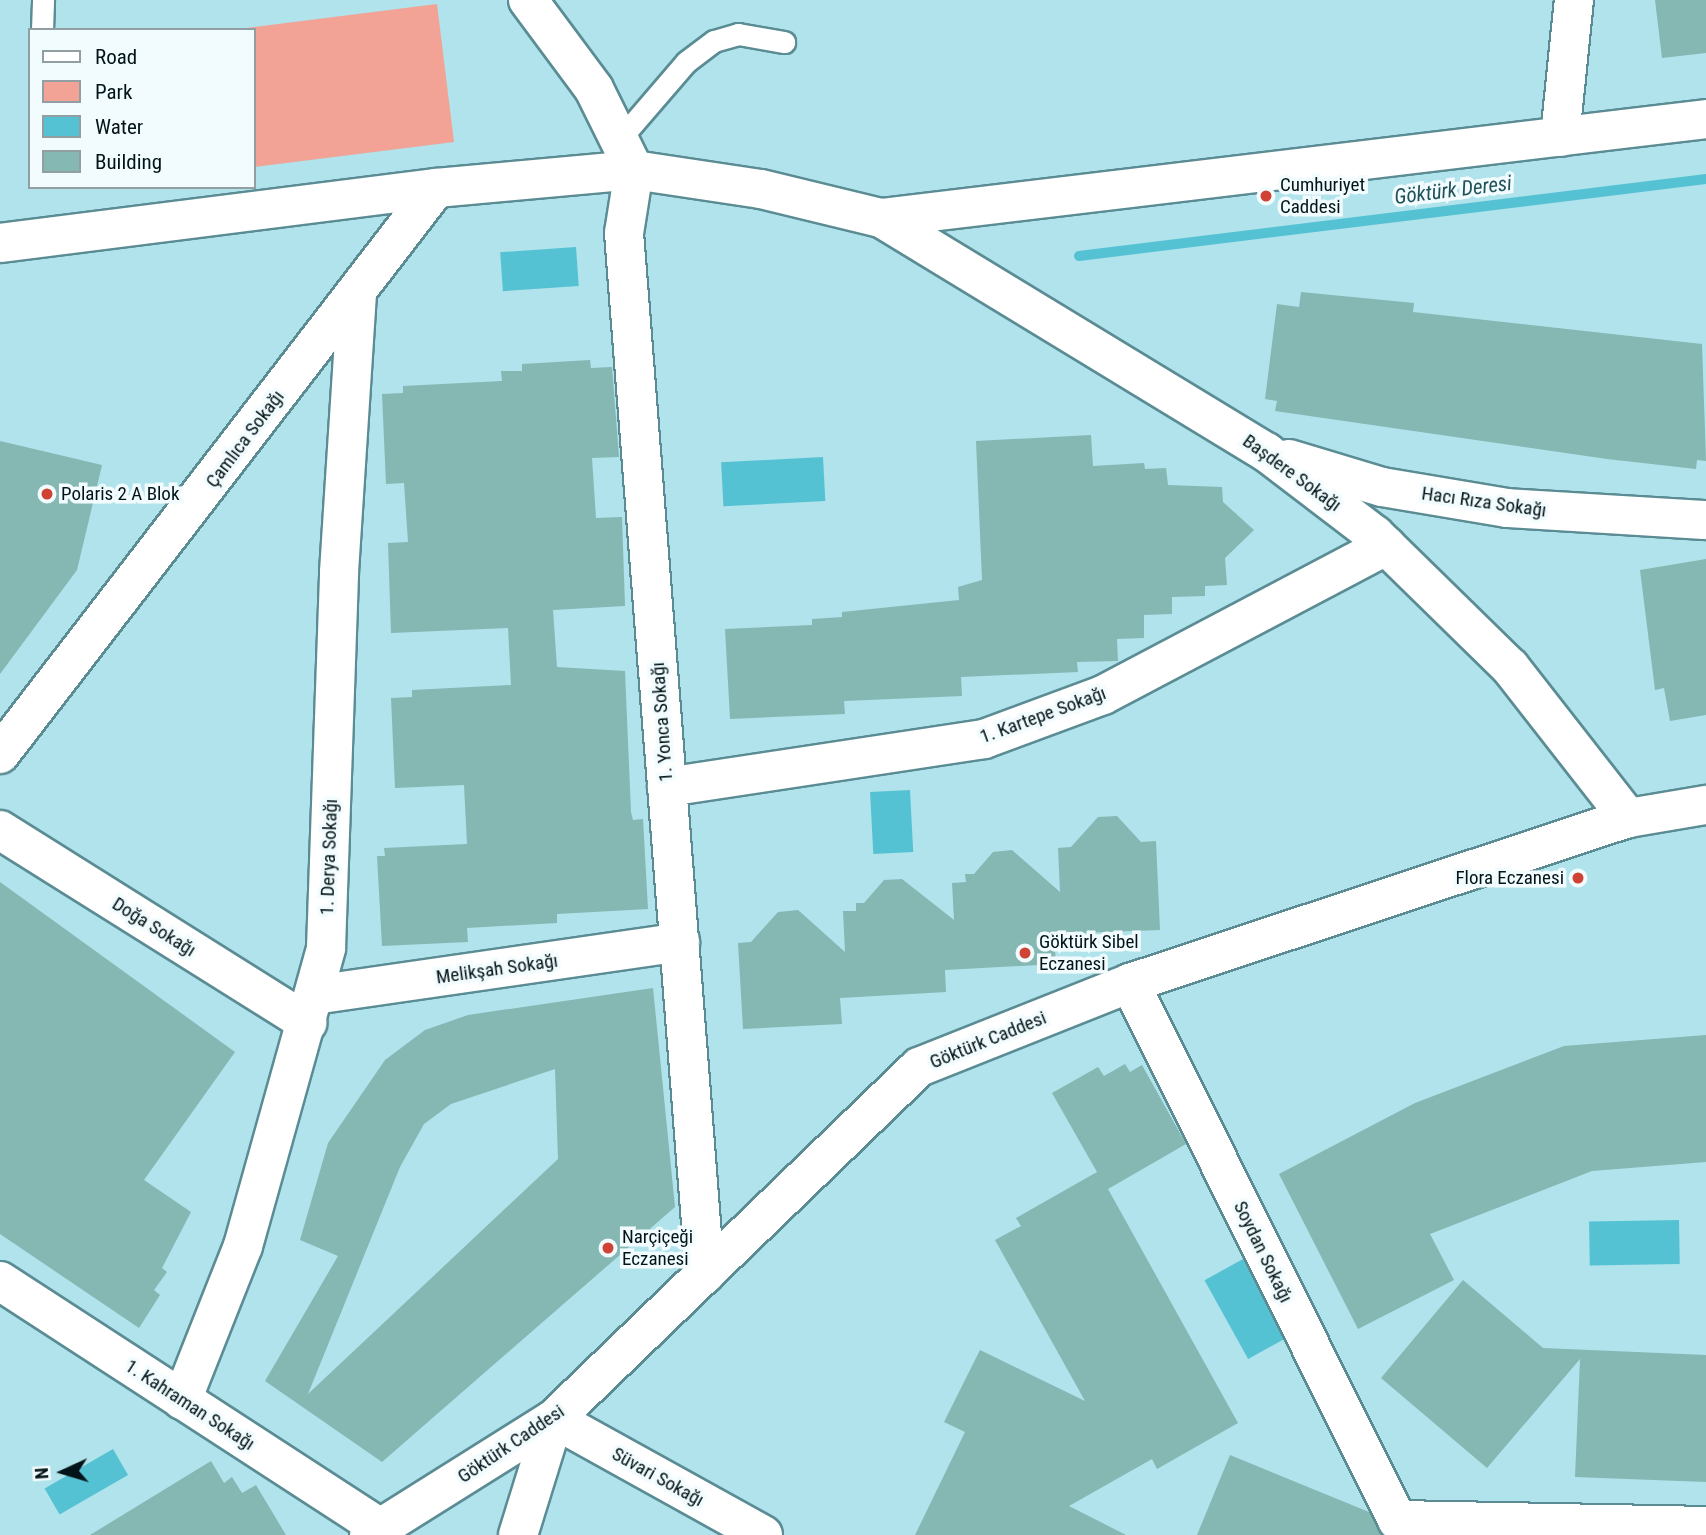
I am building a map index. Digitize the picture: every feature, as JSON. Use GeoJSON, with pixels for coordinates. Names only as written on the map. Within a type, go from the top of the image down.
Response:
{"type":"FeatureCollection","features":[{"type":"Feature","properties":{"kind":"street"},"geometry":{"type":"LineString","coordinates":[[528,0],[594,89],[626,155]]}},
{"type":"Feature","properties":{"kind":"street"},"geometry":{"type":"LineString","coordinates":[[1560,137],[1574,0]]}},
{"type":"Feature","properties":{"kind":"street"},"geometry":{"type":"LineString","coordinates":[[0,243],[436,188],[626,155],[880,218],[1706,119]]}},
{"type":"Feature","properties":{"kind":"street","name":"1. Yonca Sokağı"},"geometry":{"type":"LineString","coordinates":[[626,155],[624,233],[705,1274]]}},
{"type":"Feature","properties":{"kind":"street","name":"Çamlıca Sokağı"},"geometry":{"type":"LineString","coordinates":[[0,754],[436,188]]}},
{"type":"Feature","properties":{"kind":"street","name":"Başdere Sokağı"},"geometry":{"type":"LineString","coordinates":[[880,218],[1266,452],[1386,546],[1510,667],[1628,818]]}},
{"type":"Feature","properties":{"kind":"street","name":"1. Derya Sokağı"},"geometry":{"type":"LineString","coordinates":[[182,1400],[243,1246],[326,948],[339,572],[357,291]]}},
{"type":"Feature","properties":{"kind":"street","name":"Hacı Rıza Sokağı"},"geometry":{"type":"LineString","coordinates":[[1266,452],[1382,487],[1507,508],[1706,520]]}},
{"type":"Feature","properties":{"kind":"street","name":"1. Kartepe Sokağı"},"geometry":{"type":"LineString","coordinates":[[667,787],[984,739],[1103,695],[1386,546]]}},
{"type":"Feature","properties":{"kind":"street","name":"Göktürk Caddesi"},"geometry":{"type":"LineString","coordinates":[[374,1532],[554,1419],[919,1067],[1130,983],[1628,818],[1706,805]]}},
{"type":"Feature","properties":{"kind":"street","name":"Doğa Sokağı"},"geometry":{"type":"LineString","coordinates":[[0,830],[311,1009]]}},
{"type":"Feature","properties":{"kind":"street","name":"Melikşah Sokağı"},"geometry":{"type":"LineString","coordinates":[[311,1009],[680,942]]}},
{"type":"Feature","properties":{"kind":"street","name":"Soydan Sokağı"},"geometry":{"type":"LineString","coordinates":[[1130,983],[1393,1527]]}},
{"type":"Feature","properties":{"kind":"street","name":"1. Kahraman Sokağı"},"geometry":{"type":"LineString","coordinates":[[0,1280],[182,1400],[374,1532]]}},
{"type":"Feature","properties":{"kind":"street"},"geometry":{"type":"LineString","coordinates":[[518,1535],[554,1419]]}},
{"type":"Feature","properties":{"kind":"street","name":"Süvari Sokağı"},"geometry":{"type":"LineString","coordinates":[[554,1419],[750,1532]]}},
{"type":"Feature","properties":{"kind":"street"},"geometry":{"type":"LineString","coordinates":[[1393,1527],[1706,1526]]}},
{"type":"Feature","properties":{"kind":"lane"},"geometry":{"type":"LineString","coordinates":[[42,28],[43,0]]}},
{"type":"Feature","properties":{"kind":"lane"},"geometry":{"type":"LineString","coordinates":[[626,155],[686,62],[714,41],[738,34],[784,42]]}},
{"type":"Feature","properties":{"kind":"green space"},"geometry":{"type":"Polygon","coordinates":[[[437,4],[454,142],[256,167],[256,28],[247,28],[437,4]]]}},
{"type":"Feature","properties":{"kind":"water"},"geometry":{"type":"Polygon","coordinates":[[[576,247],[579,286],[503,291],[500,252],[576,247]]]}},
{"type":"Feature","properties":{"kind":"water"},"geometry":{"type":"Polygon","coordinates":[[[823,457],[825,501],[723,506],[721,462],[823,457]]]}},
{"type":"Feature","properties":{"kind":"water"},"geometry":{"type":"Polygon","coordinates":[[[910,790],[913,852],[873,854],[870,792],[910,790]]]}},
{"type":"Feature","properties":{"kind":"water"},"geometry":{"type":"Polygon","coordinates":[[[1679,1220],[1680,1264],[1590,1266],[1589,1222],[1679,1220]]]}},
{"type":"Feature","properties":{"kind":"water"},"geometry":{"type":"Polygon","coordinates":[[[1243,1259],[1287,1338],[1248,1359],[1205,1280],[1243,1259]]]}},
{"type":"Feature","properties":{"kind":"water"},"geometry":{"type":"Polygon","coordinates":[[[113,1449],[128,1475],[60,1514],[45,1488],[113,1449]]]}},
{"type":"Feature","properties":{"kind":"building"},"geometry":{"type":"Polygon","coordinates":[[[1655,0],[1706,0],[1706,53],[1662,58],[1655,0]]]}},
{"type":"Feature","properties":{"kind":"building"},"geometry":{"type":"Polygon","coordinates":[[[1301,292],[1414,303],[1413,312],[1702,344],[1706,461],[1697,460],[1696,469],[1607,459],[1275,411],[1277,401],[1265,399],[1277,304],[1299,307],[1301,292]]]}},
{"type":"Feature","properties":{"kind":"building"},"geometry":{"type":"Polygon","coordinates":[[[590,360],[591,368],[612,367],[619,457],[592,458],[596,518],[622,517],[625,606],[553,610],[557,667],[625,671],[631,812],[633,820],[643,819],[648,909],[557,914],[557,923],[467,928],[468,942],[382,946],[377,856],[385,856],[384,848],[467,844],[464,785],[395,788],[391,698],[412,697],[412,690],[511,685],[508,628],[391,633],[388,543],[408,542],[404,483],[386,484],[382,394],[403,393],[403,386],[502,381],[501,371],[522,371],[522,364],[590,360]]]}},
{"type":"Feature","properties":{"kind":"building"},"geometry":{"type":"Polygon","coordinates":[[[1091,435],[1093,466],[1144,463],[1145,469],[1166,468],[1168,485],[1222,487],[1223,502],[1254,530],[1225,558],[1227,585],[1205,586],[1205,596],[1172,597],[1172,614],[1144,615],[1144,638],[1117,639],[1118,661],[1077,662],[1078,672],[961,677],[962,696],[844,701],[845,714],[730,719],[725,629],[812,625],[812,619],[842,617],[842,612],[959,600],[958,587],[982,580],[976,441],[1091,435]]]}},
{"type":"Feature","properties":{"kind":"building"},"geometry":{"type":"Polygon","coordinates":[[[0,441],[102,465],[77,570],[0,674],[0,441]]]}},
{"type":"Feature","properties":{"kind":"building"},"geometry":{"type":"Polygon","coordinates":[[[1706,559],[1706,715],[1670,721],[1664,688],[1655,690],[1640,570],[1706,559]]]}},
{"type":"Feature","properties":{"kind":"building"},"geometry":{"type":"Polygon","coordinates":[[[1117,816],[1141,842],[1156,841],[1160,930],[1054,934],[1056,964],[945,970],[946,992],[840,998],[842,1024],[743,1029],[738,943],[751,942],[778,912],[798,910],[845,952],[843,911],[856,911],[856,903],[864,903],[884,880],[902,879],[954,920],[952,883],[966,882],[965,874],[974,874],[993,852],[1012,850],[1060,892],[1058,848],[1071,847],[1098,817],[1117,816]]]}},
{"type":"Feature","properties":{"kind":"building"},"geometry":{"type":"Polygon","coordinates":[[[0,882],[235,1052],[144,1180],[191,1212],[162,1268],[167,1272],[154,1290],[160,1295],[139,1328],[0,1234],[0,882]]]}},
{"type":"Feature","properties":{"kind":"building"},"geometry":{"type":"Polygon","coordinates":[[[653,988],[675,1207],[382,1462],[265,1381],[338,1256],[300,1240],[328,1143],[385,1060],[425,1030],[468,1015],[653,988]],[[555,1069],[451,1104],[424,1124],[400,1167],[308,1394],[558,1159],[555,1069]]]}},
{"type":"Feature","properties":{"kind":"building"},"geometry":{"type":"Polygon","coordinates":[[[1706,1035],[1706,1162],[1592,1171],[1430,1234],[1454,1280],[1358,1329],[1279,1174],[1415,1103],[1564,1046],[1706,1035]]]}},
{"type":"Feature","properties":{"kind":"building"},"geometry":{"type":"Polygon","coordinates":[[[1125,1064],[1130,1072],[1142,1065],[1186,1144],[1108,1189],[1238,1423],[1157,1469],[1152,1459],[1069,1506],[1126,1535],[915,1535],[965,1432],[944,1422],[980,1350],[1085,1401],[995,1240],[1021,1226],[1016,1218],[1097,1172],[1052,1093],[1098,1067],[1104,1076],[1125,1064]]]}},
{"type":"Feature","properties":{"kind":"building"},"geometry":{"type":"Polygon","coordinates":[[[1463,1280],[1543,1348],[1706,1355],[1706,1482],[1575,1477],[1580,1359],[1487,1468],[1381,1378],[1463,1280]]]}},
{"type":"Feature","properties":{"kind":"building"},"geometry":{"type":"Polygon","coordinates":[[[1230,1455],[1369,1512],[1382,1535],[1197,1535],[1230,1455]]]}},
{"type":"Feature","properties":{"kind":"building"},"geometry":{"type":"Polygon","coordinates":[[[211,1461],[224,1483],[232,1477],[242,1493],[256,1485],[286,1535],[90,1535],[211,1461]]]}},
{"type":"Feature","properties":{"kind":"waterway","name":"Göktürk Deresi"},"geometry":{"type":"LineString","coordinates":[[1079,256],[1706,179]]}},
{"type":"Feature","properties":{"kind":"place","name":"Cumhuriyet Caddesi"},"geometry":{"type":"Point","coordinates":[1266,196]}},
{"type":"Feature","properties":{"kind":"place","name":"Polaris 2 A Blok"},"geometry":{"type":"Point","coordinates":[47,494]}},
{"type":"Feature","properties":{"kind":"place","name":"Flora Eczanesi"},"geometry":{"type":"Point","coordinates":[1578,878]}},
{"type":"Feature","properties":{"kind":"place","name":"Göktürk Sibel Eczanesi"},"geometry":{"type":"Point","coordinates":[1025,953]}},
{"type":"Feature","properties":{"kind":"place","name":"Narçiçeği Eczanesi"},"geometry":{"type":"Point","coordinates":[608,1248]}}]}
